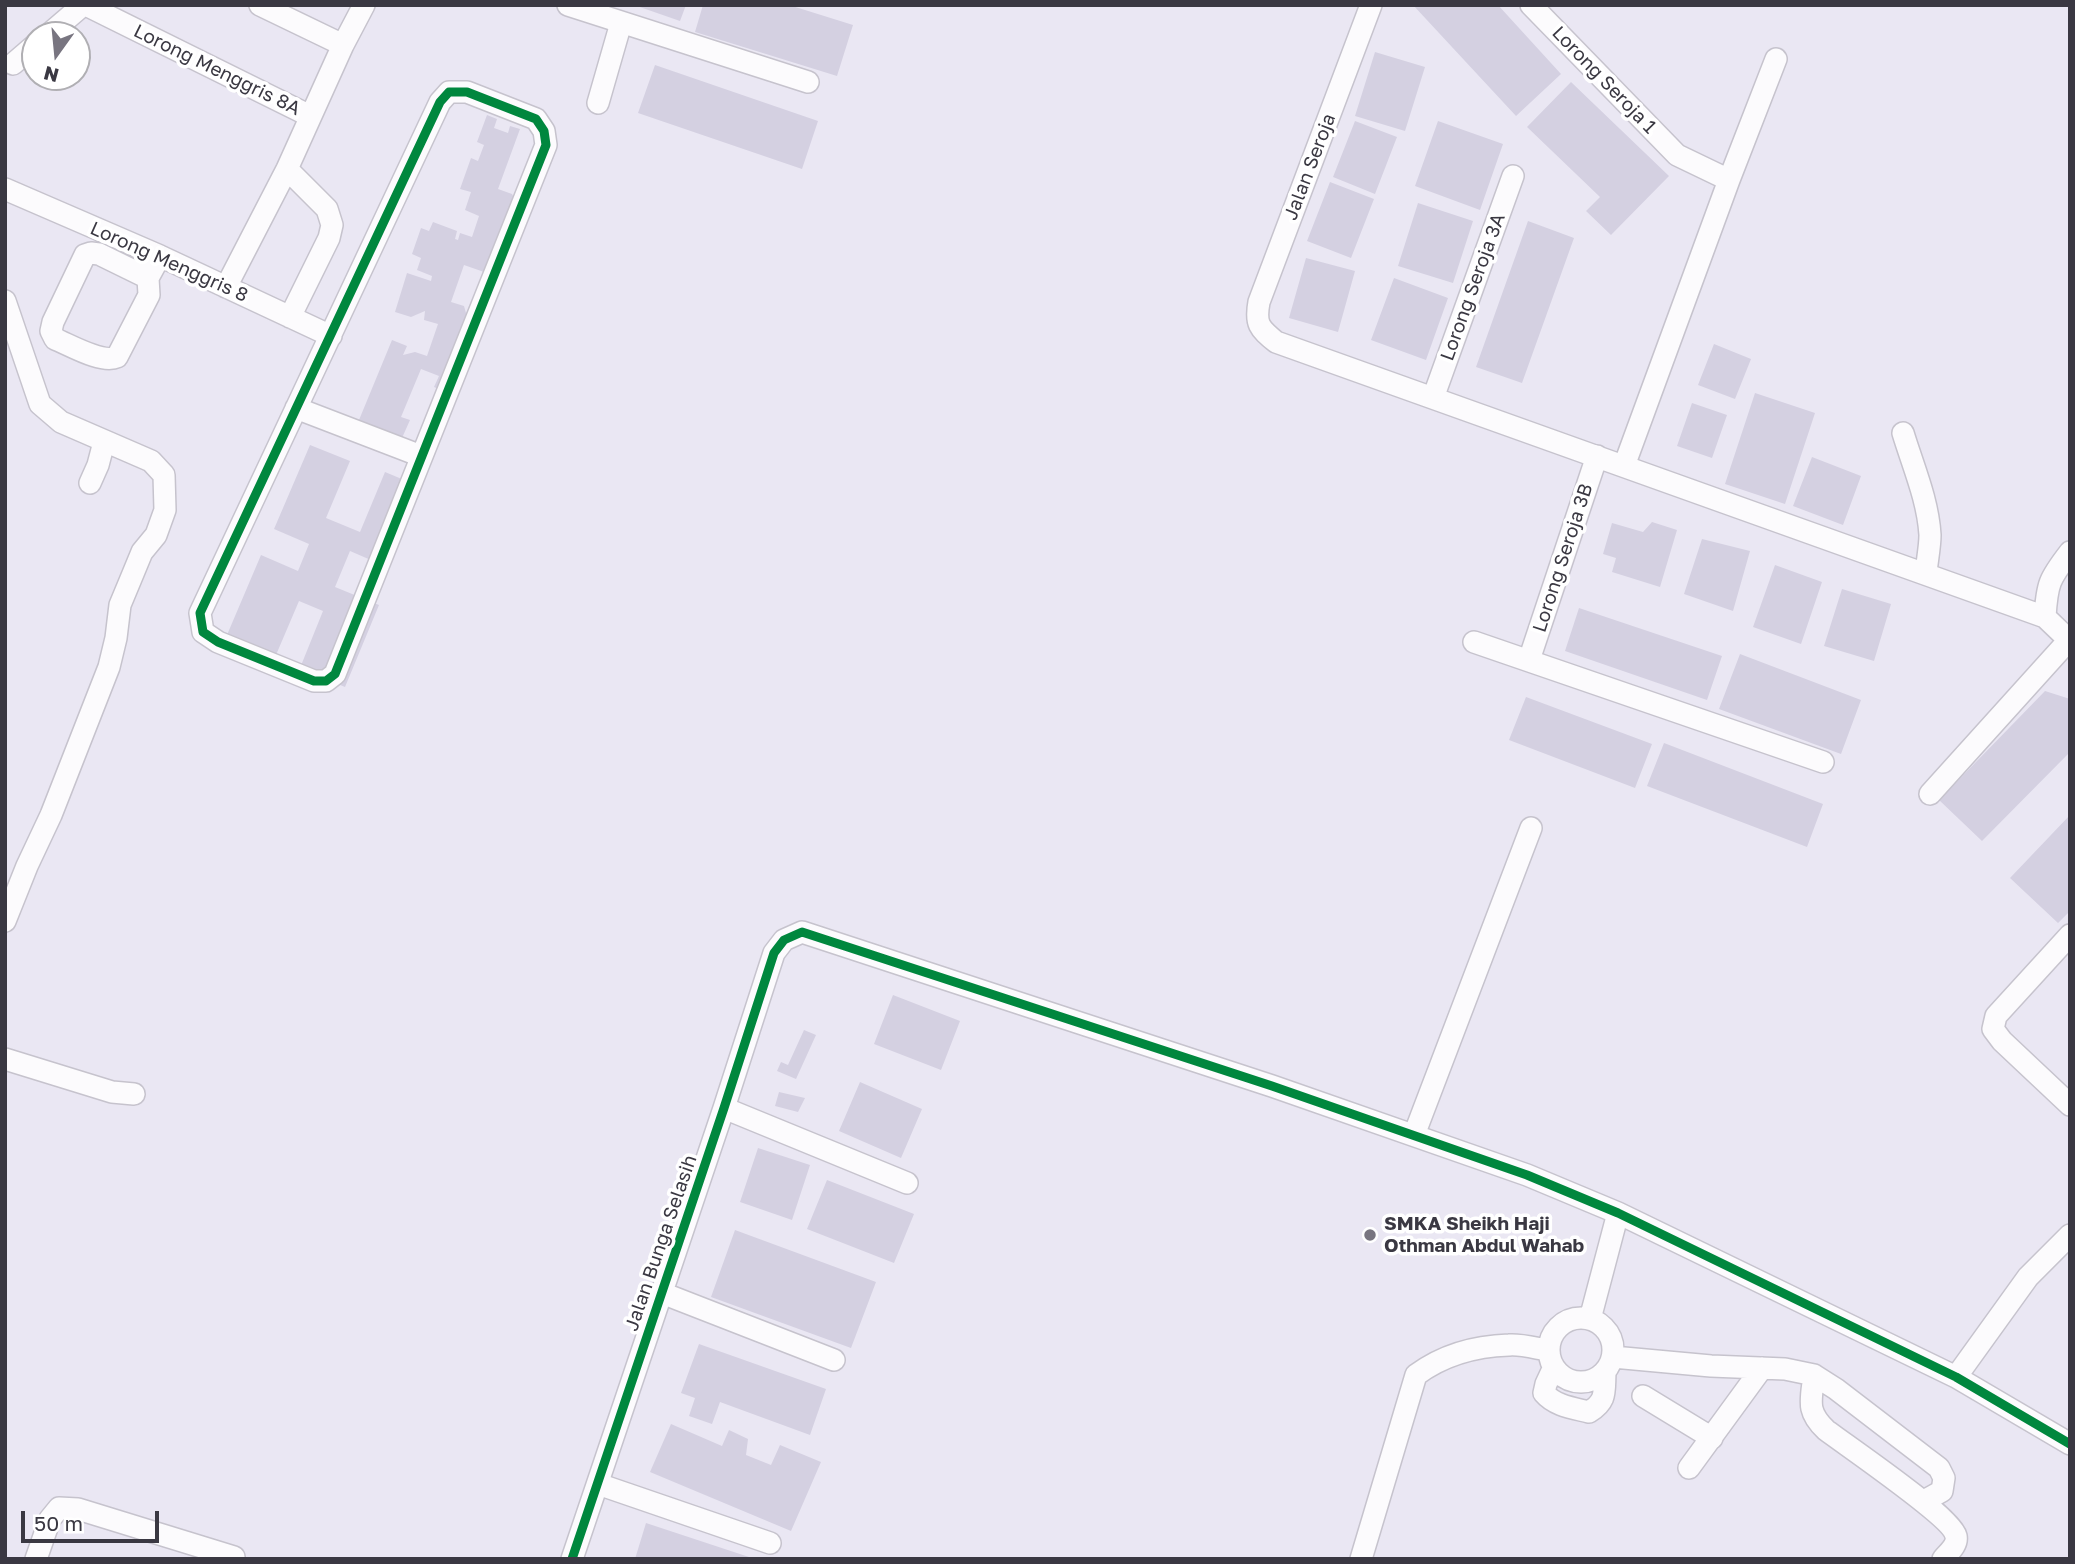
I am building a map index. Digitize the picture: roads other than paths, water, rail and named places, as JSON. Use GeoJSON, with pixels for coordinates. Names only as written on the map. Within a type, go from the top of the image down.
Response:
{"type":"FeatureCollection","features":[{"type":"Feature","properties":{"kind":"street"},"geometry":{"type":"LineString","coordinates":[[65,21],[85,5]]}},
{"type":"Feature","properties":{"kind":"street","name":"Lorong Menggris 8A"},"geometry":{"type":"LineString","coordinates":[[85,5],[310,116]]}},
{"type":"Feature","properties":{"kind":"street"},"geometry":{"type":"LineString","coordinates":[[260,5],[343,45]]}},
{"type":"Feature","properties":{"kind":"street"},"geometry":{"type":"LineString","coordinates":[[226,288],[287,169],[364,5]]}},
{"type":"Feature","properties":{"kind":"street"},"geometry":{"type":"LineString","coordinates":[[568,5],[808,82]]}},
{"type":"Feature","properties":{"kind":"street","name":"Jalan Seroja"},"geometry":{"type":"LineString","coordinates":[[1371,5],[1259,302],[1256,317],[1261,330],[1276,342],[1433,398]]}},
{"type":"Feature","properties":{"kind":"street","name":"Lorong Seroja 1"},"geometry":{"type":"LineString","coordinates":[[1531,5],[1677,155],[1728,180]]}},
{"type":"Feature","properties":{"kind":"street"},"geometry":{"type":"LineString","coordinates":[[598,103],[621,23]]}},
{"type":"Feature","properties":{"kind":"street"},"geometry":{"type":"LineString","coordinates":[[13,64],[21,57]]}},
{"type":"Feature","properties":{"kind":"street"},"geometry":{"type":"LineString","coordinates":[[1624,466],[1728,180],[1776,59]]}},
{"type":"Feature","properties":{"kind":"street"},"geometry":{"type":"LineString","coordinates":[[449,92],[467,92],[536,119],[544,131],[546,145],[335,674],[326,681],[314,681],[218,642],[203,632],[200,612],[296,408],[440,103],[449,92]]}},
{"type":"Feature","properties":{"kind":"street"},"geometry":{"type":"LineString","coordinates":[[287,169],[327,209],[332,225],[329,238],[290,317]]}},
{"type":"Feature","properties":{"kind":"street","name":"Lorong Seroja 3A"},"geometry":{"type":"LineString","coordinates":[[1433,398],[1513,176]]}},
{"type":"Feature","properties":{"kind":"street","name":"Lorong Menggris 8"},"geometry":{"type":"LineString","coordinates":[[5,190],[160,256],[331,336]]}},
{"type":"Feature","properties":{"kind":"street"},"geometry":{"type":"LineString","coordinates":[[148,278],[99,254],[91,253],[85,256],[53,322],[51,331],[55,339],[101,358],[111,360],[117,357],[149,295],[148,278],[160,256]]}},
{"type":"Feature","properties":{"kind":"street"},"geometry":{"type":"LineString","coordinates":[[5,301],[40,404],[61,422],[151,461],[164,475],[165,510],[156,535],[142,552],[120,605],[116,638],[108,667],[51,815],[5,921]]}},
{"type":"Feature","properties":{"kind":"street"},"geometry":{"type":"LineString","coordinates":[[16,336],[51,331]]}},
{"type":"Feature","properties":{"kind":"street"},"geometry":{"type":"LineString","coordinates":[[1433,398],[2045,617],[2069,641],[1930,794]]}},
{"type":"Feature","properties":{"kind":"street"},"geometry":{"type":"LineString","coordinates":[[296,408],[421,456]]}},
{"type":"Feature","properties":{"kind":"street"},"geometry":{"type":"LineString","coordinates":[[1903,433],[1925,501],[1930,538],[1926,573]]}},
{"type":"Feature","properties":{"kind":"street"},"geometry":{"type":"LineString","coordinates":[[90,482],[104,442]]}},
{"type":"Feature","properties":{"kind":"street","name":"Lorong Seroja 3B"},"geometry":{"type":"LineString","coordinates":[[1529,660],[1597,456]]}},
{"type":"Feature","properties":{"kind":"street"},"geometry":{"type":"LineString","coordinates":[[2045,617],[2046,589],[2055,571],[2070,552]]}},
{"type":"Feature","properties":{"kind":"street"},"geometry":{"type":"LineString","coordinates":[[1475,642],[1823,762]]}},
{"type":"Feature","properties":{"kind":"street"},"geometry":{"type":"LineString","coordinates":[[1531,828],[1414,1135],[1527,1175],[1618,1213],[1956,1377],[2070,1444]]}},
{"type":"Feature","properties":{"kind":"street","name":"Jalan Bunga Selasih"},"geometry":{"type":"LineString","coordinates":[[572,1559],[774,953],[784,940],[802,932],[1414,1135]]}},
{"type":"Feature","properties":{"kind":"street"},"geometry":{"type":"LineString","coordinates":[[2070,935],[1996,1016],[1993,1029],[2002,1041],[2070,1105]]}},
{"type":"Feature","properties":{"kind":"street"},"geometry":{"type":"LineString","coordinates":[[5,1059],[112,1092],[134,1094]]}},
{"type":"Feature","properties":{"kind":"street"},"geometry":{"type":"LineString","coordinates":[[724,1108],[907,1183]]}},
{"type":"Feature","properties":{"kind":"street"},"geometry":{"type":"LineString","coordinates":[[1590,1319],[1618,1213]]}},
{"type":"Feature","properties":{"kind":"street"},"geometry":{"type":"LineString","coordinates":[[1956,1377],[2028,1277],[2070,1235]]}},
{"type":"Feature","properties":{"kind":"street"},"geometry":{"type":"LineString","coordinates":[[662,1293],[834,1360]]}},
{"type":"Feature","properties":{"kind":"street"},"geometry":{"type":"LineString","coordinates":[[1574,1318],[1590,1319],[1604,1327],[1612,1341],[1604,1400],[1589,1412],[1549,1399],[1544,1393],[1550,1359],[1551,1336],[1561,1324],[1574,1318]]}},
{"type":"Feature","properties":{"kind":"street"},"geometry":{"type":"LineString","coordinates":[[1361,1559],[1416,1375],[1431,1364],[1461,1351],[1510,1345],[1550,1359],[1568,1381],[1588,1383],[1609,1365],[1785,1369],[1814,1375],[1939,1468],[1944,1478],[1942,1490],[1924,1502]]}},
{"type":"Feature","properties":{"kind":"street"},"geometry":{"type":"LineString","coordinates":[[1689,1468],[1762,1368]]}},
{"type":"Feature","properties":{"kind":"street"},"geometry":{"type":"LineString","coordinates":[[1814,1375],[1811,1408],[1815,1420],[1924,1502],[1953,1529],[1957,1538],[1955,1546],[1943,1559]]}},
{"type":"Feature","properties":{"kind":"street"},"geometry":{"type":"LineString","coordinates":[[1643,1396],[1712,1438]]}},
{"type":"Feature","properties":{"kind":"street"},"geometry":{"type":"LineString","coordinates":[[598,1484],[770,1544]]}},
{"type":"Feature","properties":{"kind":"street"},"geometry":{"type":"LineString","coordinates":[[36,1559],[50,1518],[59,1508],[78,1509],[234,1557]]}},
{"type":"Feature","properties":{"kind":"place","name":"SMKA Sheikh Haji Othman Abdul Wahab"},"geometry":{"type":"Point","coordinates":[1370,1235]}}]}
